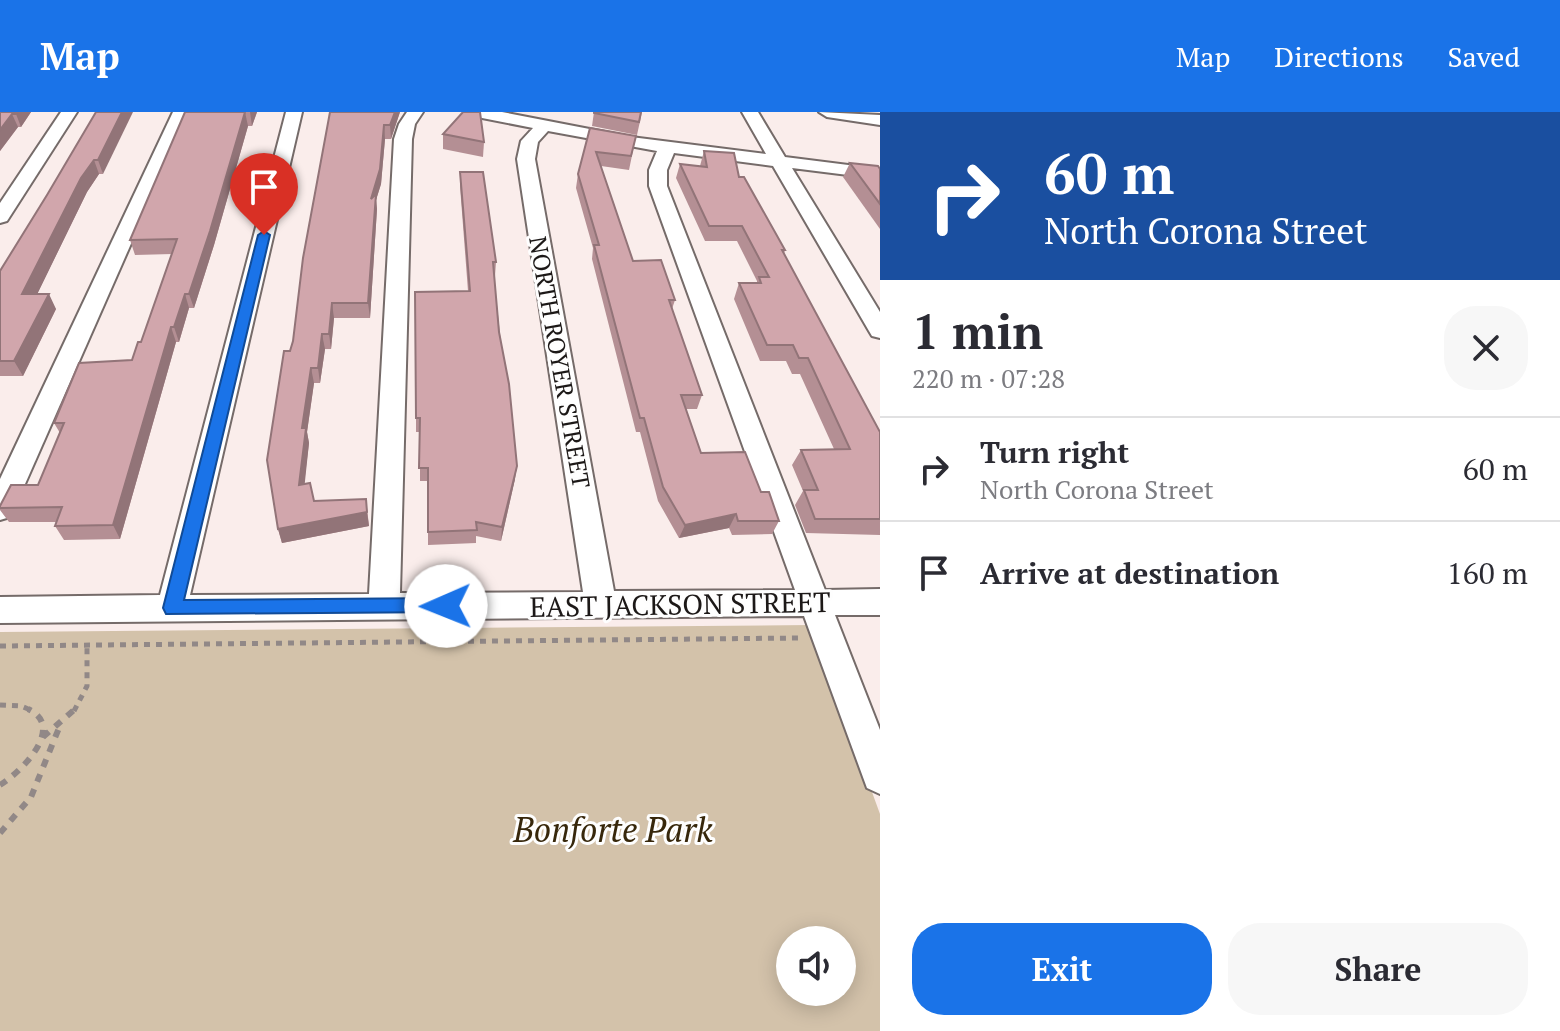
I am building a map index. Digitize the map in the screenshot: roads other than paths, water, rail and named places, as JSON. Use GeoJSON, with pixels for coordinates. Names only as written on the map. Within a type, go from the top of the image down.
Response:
{"type":"FeatureCollection","features":[{"type":"Feature","properties":{"kind":"street"},"geometry":{"type":"LineString","coordinates":[[0,217],[69,112]]}},
{"type":"Feature","properties":{"kind":"street"},"geometry":{"type":"LineString","coordinates":[[0,509],[181,112]]}},
{"type":"Feature","properties":{"kind":"street"},"geometry":{"type":"LineString","coordinates":[[172,608],[294,112]]}},
{"type":"Feature","properties":{"kind":"street"},"geometry":{"type":"LineString","coordinates":[[384,607],[403,139],[407,124],[415,112]]}},
{"type":"Feature","properties":{"kind":"street"},"geometry":{"type":"LineString","coordinates":[[477,112],[667,148],[777,159],[880,174]]}},
{"type":"Feature","properties":{"kind":"street"},"geometry":{"type":"LineString","coordinates":[[750,112],[880,331]]}},
{"type":"Feature","properties":{"kind":"street"},"geometry":{"type":"LineString","coordinates":[[827,112],[880,120]]}},
{"type":"Feature","properties":{"kind":"street","name":"NORTH ROYER STREET"},"geometry":{"type":"LineString","coordinates":[[544,125],[530,141],[526,159],[601,605]]}},
{"type":"Feature","properties":{"kind":"street"},"geometry":{"type":"LineString","coordinates":[[667,148],[658,170],[658,186],[880,776]]}},
{"type":"Feature","properties":{"kind":"street","name":"EAST JACKSON STREET"},"geometry":{"type":"LineString","coordinates":[[0,610],[880,602]]}},
{"type":"Feature","properties":{"kind":"park label","name":"Bonforte Park"},"geometry":{"type":"Point","coordinates":[613,829]}}]}
